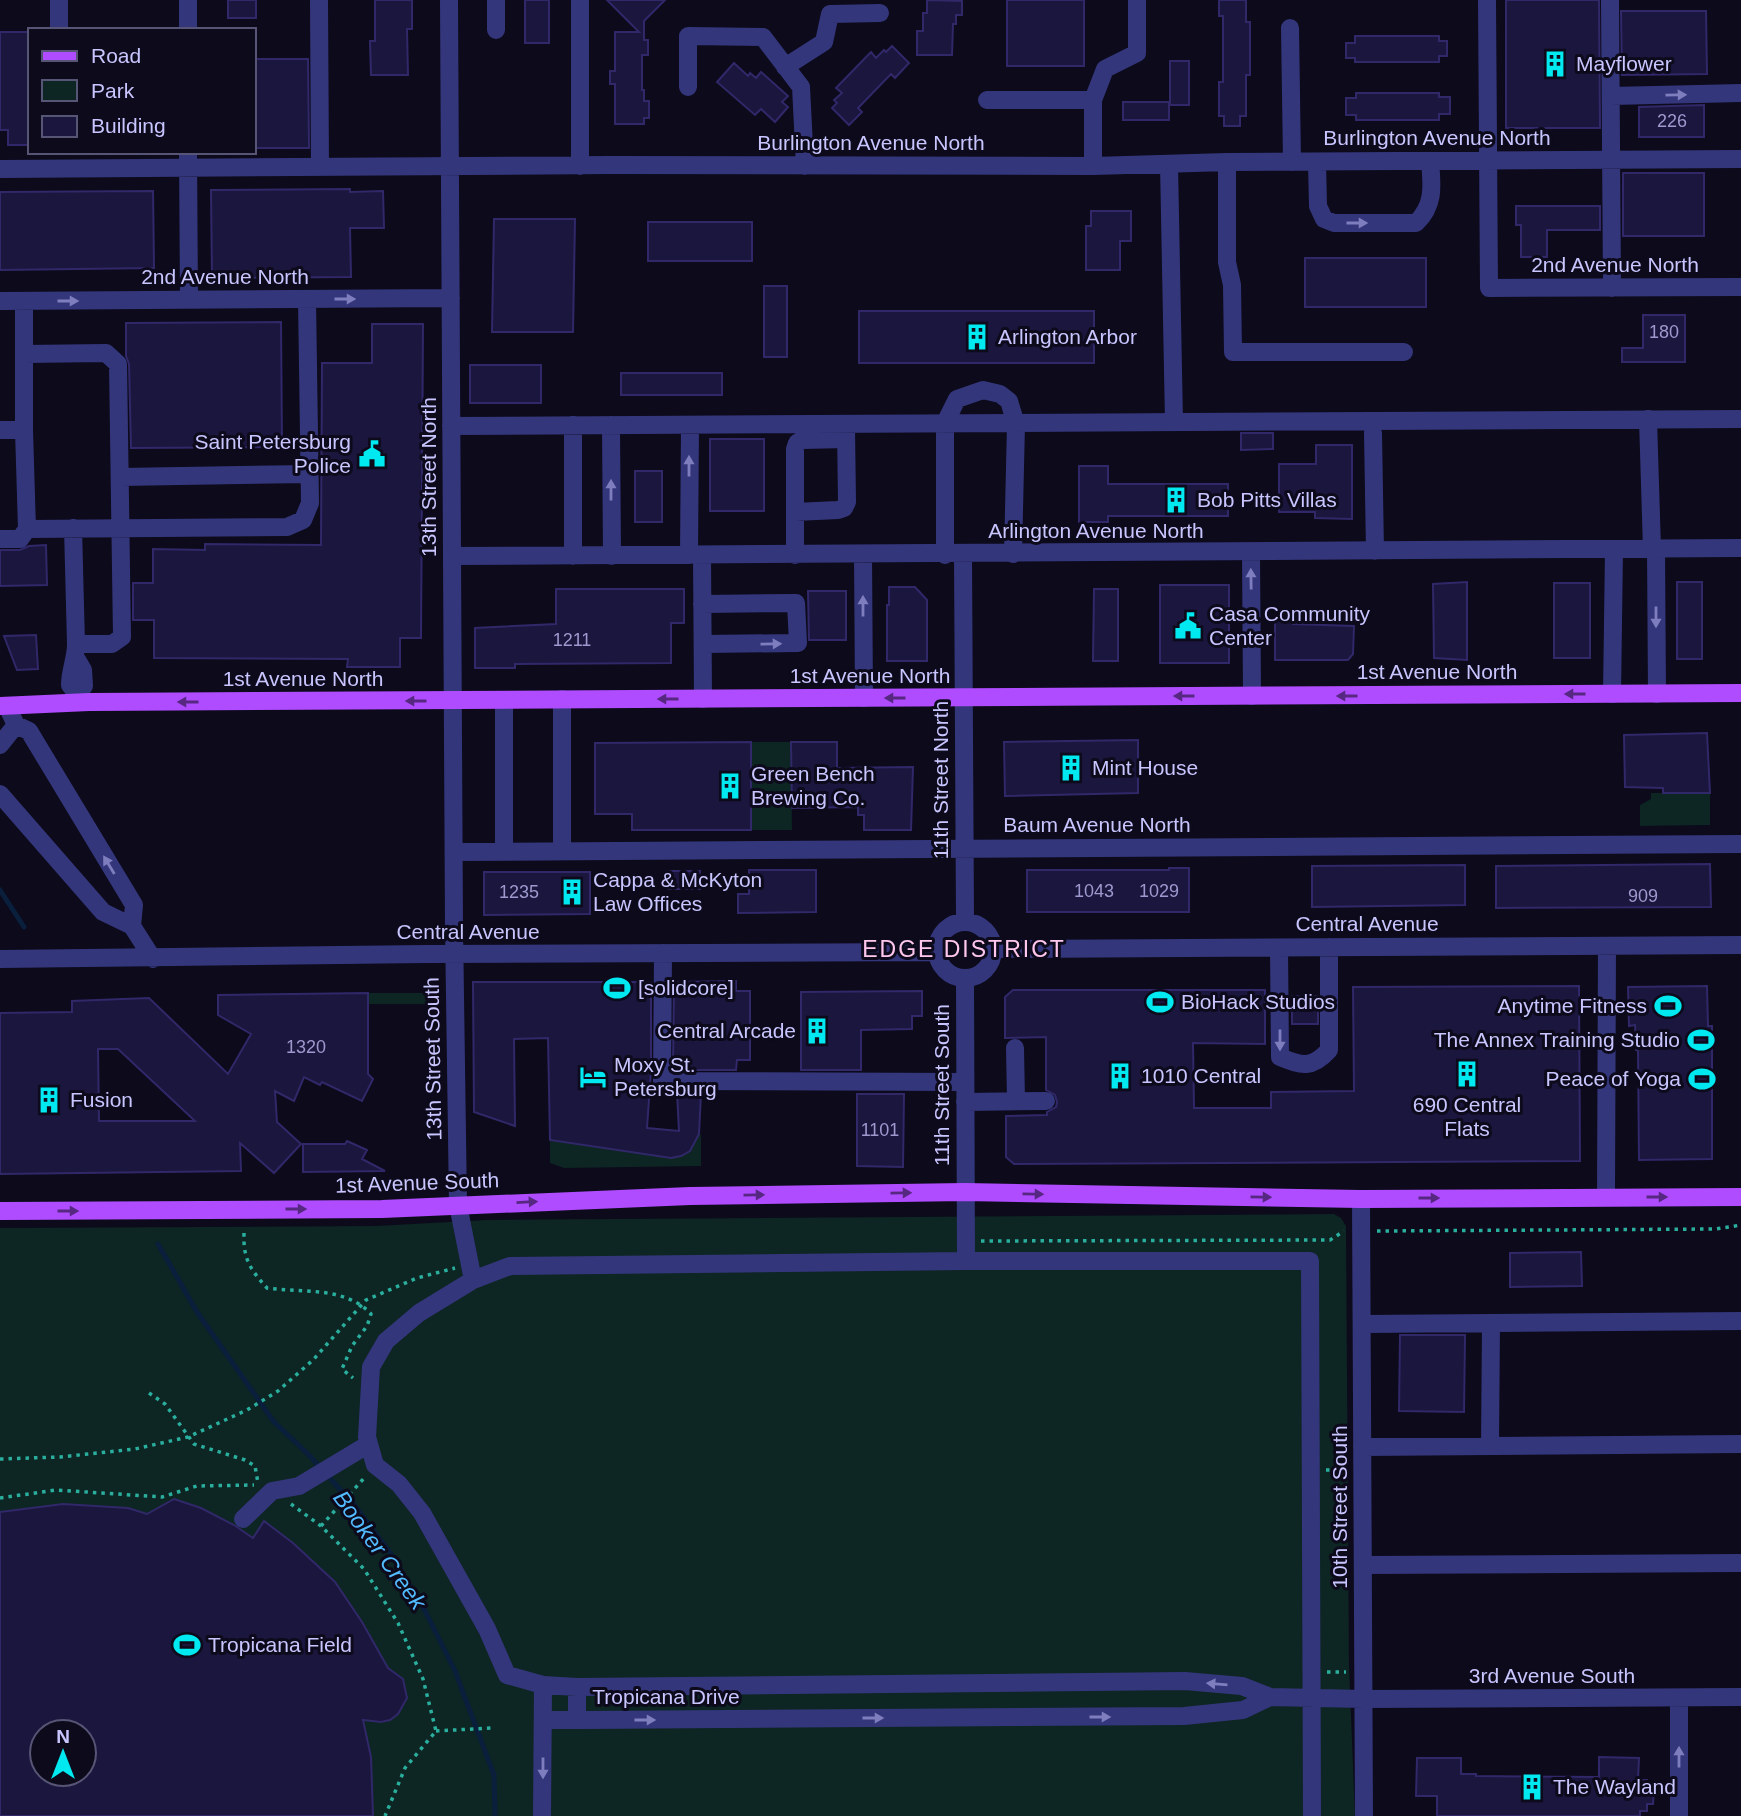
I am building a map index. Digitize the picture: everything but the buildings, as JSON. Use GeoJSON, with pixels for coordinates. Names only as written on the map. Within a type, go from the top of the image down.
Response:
{"type":"FeatureCollection","features":[{"type":"Feature","properties":{"kind":"main road","name":"1st Avenue North"},"geometry":{"type":"LineString","coordinates":[[4,706],[77,698],[504,700],[1741,693]]}},
{"type":"Feature","properties":{"kind":"main road","name":"1st Avenue South"},"geometry":{"type":"LineString","coordinates":[[0,1211],[382,1209],[690,1196],[965,1192],[1361,1199],[1741,1196]]}},
{"type":"Feature","properties":{"kind":"street"},"geometry":{"type":"LineString","coordinates":[[59,0],[59,28]]}},
{"type":"Feature","properties":{"kind":"street"},"geometry":{"type":"LineString","coordinates":[[188,0],[188,28]]}},
{"type":"Feature","properties":{"kind":"street"},"geometry":{"type":"LineString","coordinates":[[318,0],[320,167]]}},
{"type":"Feature","properties":{"kind":"street","name":"13th Street North"},"geometry":{"type":"LineString","coordinates":[[449,0],[454,954]]}},
{"type":"Feature","properties":{"kind":"street"},"geometry":{"type":"LineString","coordinates":[[496,0],[496,30]]}},
{"type":"Feature","properties":{"kind":"street"},"geometry":{"type":"LineString","coordinates":[[580,0],[580,166]]}},
{"type":"Feature","properties":{"kind":"street"},"geometry":{"type":"LineString","coordinates":[[1094,166],[1093,100],[1105,68],[1137,53],[1137,0]]}},
{"type":"Feature","properties":{"kind":"street"},"geometry":{"type":"LineString","coordinates":[[1487,0],[1488,161]]}},
{"type":"Feature","properties":{"kind":"street"},"geometry":{"type":"LineString","coordinates":[[1611,0],[1612,288]]}},
{"type":"Feature","properties":{"kind":"street"},"geometry":{"type":"LineString","coordinates":[[785,66],[824,42],[830,14],[880,13]]}},
{"type":"Feature","properties":{"kind":"street"},"geometry":{"type":"LineString","coordinates":[[1290,28],[1292,162]]}},
{"type":"Feature","properties":{"kind":"street"},"geometry":{"type":"LineString","coordinates":[[688,87],[688,36],[763,37],[801,87],[805,166]]}},
{"type":"Feature","properties":{"kind":"street"},"geometry":{"type":"LineString","coordinates":[[1611,96],[1741,93]]}},
{"type":"Feature","properties":{"kind":"street"},"geometry":{"type":"LineString","coordinates":[[987,100],[1093,100]]}},
{"type":"Feature","properties":{"kind":"street","name":"Burlington Avenue North"},"geometry":{"type":"LineString","coordinates":[[0,169],[60,160],[188,160],[320,167],[450,167],[1094,166],[1227,162],[1741,159]]}},
{"type":"Feature","properties":{"kind":"street"},"geometry":{"type":"LineString","coordinates":[[188,160],[189,300]]}},
{"type":"Feature","properties":{"kind":"street"},"geometry":{"type":"LineString","coordinates":[[1317,162],[1318,206],[1324,219],[1334,223],[1416,223],[1424,215],[1430,202],[1430,161]]}},
{"type":"Feature","properties":{"kind":"street","name":"2nd Avenue North"},"geometry":{"type":"LineString","coordinates":[[1488,161],[1489,288],[1741,287]]}},
{"type":"Feature","properties":{"kind":"street"},"geometry":{"type":"LineString","coordinates":[[1227,162],[1227,262],[1232,285],[1233,352],[1404,352]]}},
{"type":"Feature","properties":{"kind":"street"},"geometry":{"type":"LineString","coordinates":[[1169,164],[1174,422]]}},
{"type":"Feature","properties":{"kind":"street","name":"2nd Avenue North"},"geometry":{"type":"LineString","coordinates":[[0,301],[451,298]]}},
{"type":"Feature","properties":{"kind":"street"},"geometry":{"type":"LineString","coordinates":[[27,529],[287,527],[303,520],[310,503],[307,299]]}},
{"type":"Feature","properties":{"kind":"street"},"geometry":{"type":"LineString","coordinates":[[0,539],[20,539],[27,529],[23,301]]}},
{"type":"Feature","properties":{"kind":"street"},"geometry":{"type":"LineString","coordinates":[[23,354],[106,353],[118,364],[122,637],[112,645],[76,651]]}},
{"type":"Feature","properties":{"kind":"street"},"geometry":{"type":"LineString","coordinates":[[944,555],[945,423],[957,399],[983,390],[1000,394],[1009,401],[1016,424],[1013,554]]}},
{"type":"Feature","properties":{"kind":"street"},"geometry":{"type":"LineString","coordinates":[[1648,419],[1657,694]]}},
{"type":"Feature","properties":{"kind":"street"},"geometry":{"type":"LineString","coordinates":[[795,555],[797,443],[846,432],[945,423],[1741,419]]}},
{"type":"Feature","properties":{"kind":"street"},"geometry":{"type":"LineString","coordinates":[[573,425],[573,556]]}},
{"type":"Feature","properties":{"kind":"street"},"geometry":{"type":"LineString","coordinates":[[611,425],[612,556]]}},
{"type":"Feature","properties":{"kind":"street"},"geometry":{"type":"LineString","coordinates":[[451,426],[690,425],[846,432]]}},
{"type":"Feature","properties":{"kind":"street"},"geometry":{"type":"LineString","coordinates":[[690,425],[696,555],[702,604],[703,699]]}},
{"type":"Feature","properties":{"kind":"street"},"geometry":{"type":"LineString","coordinates":[[0,430],[24,430]]}},
{"type":"Feature","properties":{"kind":"street"},"geometry":{"type":"LineString","coordinates":[[795,512],[844,508],[847,502],[846,432]]}},
{"type":"Feature","properties":{"kind":"street"},"geometry":{"type":"LineString","coordinates":[[1373,433],[1375,551]]}},
{"type":"Feature","properties":{"kind":"street"},"geometry":{"type":"LineString","coordinates":[[120,477],[309,474]]}},
{"type":"Feature","properties":{"kind":"street"},"geometry":{"type":"LineString","coordinates":[[73,528],[76,651],[70,670],[70,685],[77,698]]}},
{"type":"Feature","properties":{"kind":"street","name":"Arlington Avenue North"},"geometry":{"type":"LineString","coordinates":[[452,556],[1741,548]]}},
{"type":"Feature","properties":{"kind":"street"},"geometry":{"type":"LineString","coordinates":[[1612,694],[1614,550]]}},
{"type":"Feature","properties":{"kind":"street"},"geometry":{"type":"LineString","coordinates":[[1251,552],[1252,696]]}},
{"type":"Feature","properties":{"kind":"street","name":"11th Street North"},"geometry":{"type":"LineString","coordinates":[[963,554],[965,921]]}},
{"type":"Feature","properties":{"kind":"street"},"geometry":{"type":"LineString","coordinates":[[863,555],[864,698]]}},
{"type":"Feature","properties":{"kind":"street"},"geometry":{"type":"LineString","coordinates":[[702,604],[796,603],[798,643],[703,644]]}},
{"type":"Feature","properties":{"kind":"street"},"geometry":{"type":"LineString","coordinates":[[562,699],[562,850]]}},
{"type":"Feature","properties":{"kind":"street"},"geometry":{"type":"LineString","coordinates":[[504,700],[504,851]]}},
{"type":"Feature","properties":{"kind":"street"},"geometry":{"type":"LineString","coordinates":[[4,706],[16,725],[29,731],[134,905],[132,926]]}},
{"type":"Feature","properties":{"kind":"street"},"geometry":{"type":"LineString","coordinates":[[0,744],[16,725]]}},
{"type":"Feature","properties":{"kind":"street"},"geometry":{"type":"LineString","coordinates":[[0,794],[103,912],[132,926],[153,958]]}},
{"type":"Feature","properties":{"kind":"street","name":"Baum Avenue North"},"geometry":{"type":"LineString","coordinates":[[454,852],[1741,844]]}},
{"type":"Feature","properties":{"kind":"street"},"geometry":{"type":"LineString","coordinates":[[103,912],[134,905]]}},
{"type":"Feature","properties":{"kind":"street"},"geometry":{"type":"LineString","coordinates":[[965,921],[974,923],[987,932],[993,949],[989,965],[982,972],[965,978],[957,977],[943,968],[936,952],[941,934],[948,927],[965,921]]}},
{"type":"Feature","properties":{"kind":"street","name":"Central Avenue"},"geometry":{"type":"LineString","coordinates":[[993,949],[1741,945]]}},
{"type":"Feature","properties":{"kind":"street"},"geometry":{"type":"LineString","coordinates":[[1605,1197],[1607,946]]}},
{"type":"Feature","properties":{"kind":"street"},"geometry":{"type":"LineString","coordinates":[[1279,948],[1280,1057],[1300,1065],[1318,1062],[1329,1050],[1329,947]]}},
{"type":"Feature","properties":{"kind":"street","name":"Central Avenue"},"geometry":{"type":"LineString","coordinates":[[0,959],[936,952]]}},
{"type":"Feature","properties":{"kind":"street"},"geometry":{"type":"LineString","coordinates":[[663,953],[662,1081],[965,1082]]}},
{"type":"Feature","properties":{"kind":"street","name":"13th Street South"},"geometry":{"type":"LineString","coordinates":[[454,954],[458,1205],[473,1280]]}},
{"type":"Feature","properties":{"kind":"street","name":"11th Street South"},"geometry":{"type":"LineString","coordinates":[[965,978],[966,1261]]}},
{"type":"Feature","properties":{"kind":"street"},"geometry":{"type":"LineString","coordinates":[[1015,1048],[1016,1101]]}},
{"type":"Feature","properties":{"kind":"street"},"geometry":{"type":"LineString","coordinates":[[965,1102],[1046,1101]]}},
{"type":"Feature","properties":{"kind":"street","name":"10th Street South"},"geometry":{"type":"LineString","coordinates":[[1361,1199],[1364,1816]]}},
{"type":"Feature","properties":{"kind":"street"},"geometry":{"type":"LineString","coordinates":[[577,1687],[543,1685],[507,1675],[487,1629],[422,1513],[398,1484],[375,1465],[367,1437],[371,1367],[386,1341],[419,1313],[473,1280],[510,1266],[966,1261],[1310,1261],[1312,1816]]}},
{"type":"Feature","properties":{"kind":"street"},"geometry":{"type":"LineString","coordinates":[[1362,1324],[1741,1321]]}},
{"type":"Feature","properties":{"kind":"street"},"geometry":{"type":"LineString","coordinates":[[1490,1446],[1491,1323]]}},
{"type":"Feature","properties":{"kind":"street"},"geometry":{"type":"LineString","coordinates":[[243,1519],[265,1488],[299,1486],[369,1444]]}},
{"type":"Feature","properties":{"kind":"street"},"geometry":{"type":"LineString","coordinates":[[1362,1447],[1741,1444]]}},
{"type":"Feature","properties":{"kind":"street"},"geometry":{"type":"LineString","coordinates":[[1363,1565],[1741,1563]]}},
{"type":"Feature","properties":{"kind":"street","name":"Tropicana Drive"},"geometry":{"type":"LineString","coordinates":[[1270,1697],[1243,1710],[1184,1716],[577,1720],[577,1687],[1185,1681],[1242,1686],[1270,1697],[1364,1699]]}},
{"type":"Feature","properties":{"kind":"street"},"geometry":{"type":"LineString","coordinates":[[542,1816],[543,1685]]}},
{"type":"Feature","properties":{"kind":"street","name":"3rd Avenue South"},"geometry":{"type":"LineString","coordinates":[[1364,1699],[1741,1697]]}},
{"type":"Feature","properties":{"kind":"street"},"geometry":{"type":"LineString","coordinates":[[1679,1698],[1679,1816]]}},
{"type":"Feature","properties":{"kind":"street"},"geometry":{"type":"LineString","coordinates":[[543,1720],[577,1720]]}},
{"type":"Feature","properties":{"kind":"path"},"geometry":{"type":"LineString","coordinates":[[1716,1229],[1741,1224]]}},
{"type":"Feature","properties":{"kind":"path"},"geometry":{"type":"LineString","coordinates":[[244,1233],[243,1247],[249,1268],[267,1288],[333,1293],[362,1304],[371,1314],[342,1369],[353,1378],[370,1385]]}},
{"type":"Feature","properties":{"kind":"path"},"geometry":{"type":"LineString","coordinates":[[0,1459],[60,1457],[135,1449],[188,1437],[207,1429],[278,1391],[313,1360],[366,1300]]}},
{"type":"Feature","properties":{"kind":"path"},"geometry":{"type":"LineString","coordinates":[[149,1393],[165,1404],[194,1444],[245,1460],[255,1466],[265,1488],[321,1527],[363,1569],[398,1623],[423,1679],[436,1731]]}},
{"type":"Feature","properties":{"kind":"path"},"geometry":{"type":"LineString","coordinates":[[1310,1470],[1362,1469]]}},
{"type":"Feature","properties":{"kind":"path"},"geometry":{"type":"LineString","coordinates":[[321,1527],[360,1484]]}},
{"type":"Feature","properties":{"kind":"path"},"geometry":{"type":"LineString","coordinates":[[0,1498],[56,1490],[162,1497],[197,1486],[265,1488]]}},
{"type":"Feature","properties":{"kind":"path"},"geometry":{"type":"LineString","coordinates":[[385,1816],[405,1768],[436,1731],[491,1728]]}},
{"type":"Feature","properties":{"kind":"green space"},"geometry":{"type":"Polygon","coordinates":[[[751,742],[791,742],[792,830],[751,830],[751,742]]]}},
{"type":"Feature","properties":{"kind":"green space"},"geometry":{"type":"Polygon","coordinates":[[[1651,793],[1710,793],[1710,825],[1640,826],[1640,805],[1651,799],[1651,793]]]}},
{"type":"Feature","properties":{"kind":"green space"},"geometry":{"type":"Polygon","coordinates":[[[368,993],[439,993],[439,1004],[368,1004],[368,993]]]}},
{"type":"Feature","properties":{"kind":"green space"},"geometry":{"type":"Polygon","coordinates":[[[699,1134],[701,1166],[564,1168],[550,1163],[550,1140],[670,1158],[688,1151],[699,1134]]]}},
{"type":"Feature","properties":{"kind":"green space"},"geometry":{"type":"Polygon","coordinates":[[[1334,1214],[1341,1218],[1346,1226],[1349,1665],[1355,1816],[0,1816],[0,1228],[376,1226],[486,1220],[1334,1214]]]}},
{"type":"Feature","properties":{"kind":"waterway","name":"Booker Creek"},"geometry":{"type":"LineString","coordinates":[[0,890],[24,927]]}},
{"type":"Feature","properties":{"kind":"waterway","name":"Booker Creek"},"geometry":{"type":"LineString","coordinates":[[158,1244],[197,1312],[274,1422],[309,1455],[355,1506],[391,1554],[425,1611],[455,1671],[494,1775],[495,1816]]}},
{"type":"Feature","properties":{"kind":"place","name":"Mayflower"},"geometry":{"type":"Point","coordinates":[1555,64]}},
{"type":"Feature","properties":{"kind":"place","name":"Arlington Arbor"},"geometry":{"type":"Point","coordinates":[977,337]}},
{"type":"Feature","properties":{"kind":"place","name":"Saint Petersburg Police"},"geometry":{"type":"Point","coordinates":[372,454]}},
{"type":"Feature","properties":{"kind":"place","name":"Bob Pitts Villas"},"geometry":{"type":"Point","coordinates":[1176,500]}},
{"type":"Feature","properties":{"kind":"place","name":"Casa Community Center"},"geometry":{"type":"Point","coordinates":[1188,626]}},
{"type":"Feature","properties":{"kind":"place","name":"Mint House"},"geometry":{"type":"Point","coordinates":[1071,768]}},
{"type":"Feature","properties":{"kind":"place","name":"Green Bench Brewing Co."},"geometry":{"type":"Point","coordinates":[730,786]}},
{"type":"Feature","properties":{"kind":"place","name":"Cappa & McKyton Law Offices"},"geometry":{"type":"Point","coordinates":[572,892]}},
{"type":"Feature","properties":{"kind":"place","name":"[solidcore]"},"geometry":{"type":"Point","coordinates":[617,988]}},
{"type":"Feature","properties":{"kind":"place","name":"BioHack Studios"},"geometry":{"type":"Point","coordinates":[1160,1002]}},
{"type":"Feature","properties":{"kind":"place","name":"Anytime Fitness"},"geometry":{"type":"Point","coordinates":[1668,1006]}},
{"type":"Feature","properties":{"kind":"place","name":"Central Arcade"},"geometry":{"type":"Point","coordinates":[817,1031]}},
{"type":"Feature","properties":{"kind":"place","name":"The Annex Training Studio"},"geometry":{"type":"Point","coordinates":[1701,1040]}},
{"type":"Feature","properties":{"kind":"place","name":"690 Central Flats"},"geometry":{"type":"Point","coordinates":[1467,1074]}},
{"type":"Feature","properties":{"kind":"place","name":"1010 Central"},"geometry":{"type":"Point","coordinates":[1120,1076]}},
{"type":"Feature","properties":{"kind":"place","name":"Moxy St. Petersburg"},"geometry":{"type":"Point","coordinates":[593,1077]}},
{"type":"Feature","properties":{"kind":"place","name":"Peace of Yoga"},"geometry":{"type":"Point","coordinates":[1702,1079]}},
{"type":"Feature","properties":{"kind":"place","name":"Fusion"},"geometry":{"type":"Point","coordinates":[49,1100]}},
{"type":"Feature","properties":{"kind":"place","name":"Tropicana Field"},"geometry":{"type":"Point","coordinates":[187,1645]}},
{"type":"Feature","properties":{"kind":"place","name":"The Wayland"},"geometry":{"type":"Point","coordinates":[1532,1787]}},
{"type":"Feature","properties":{"kind":"district","name":"EDGE DISTRICT"},"geometry":{"type":"Point","coordinates":[964,949]}}]}
